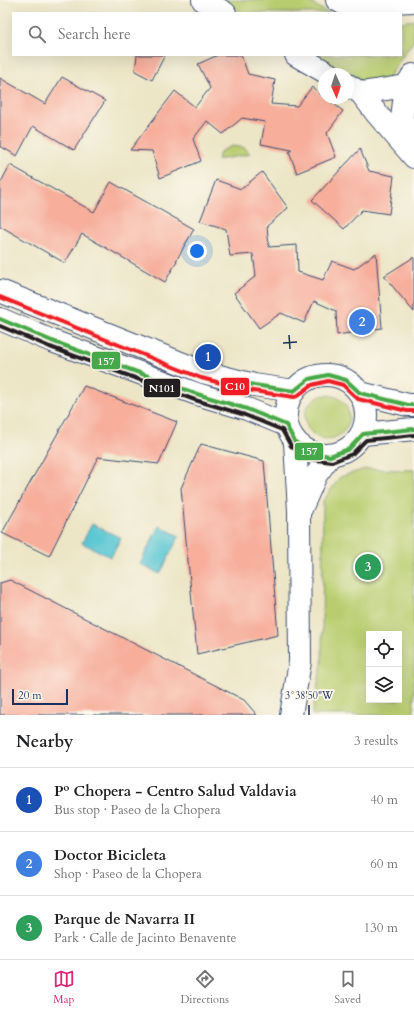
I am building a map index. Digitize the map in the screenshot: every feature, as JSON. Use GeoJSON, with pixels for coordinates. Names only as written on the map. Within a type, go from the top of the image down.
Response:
{"type":"FeatureCollection","features":[{"type":"Feature","properties":{"kind":"main road"},"geometry":{"type":"LineString","coordinates":[[203,0],[223,12]]}},
{"type":"Feature","properties":{"kind":"main road"},"geometry":{"type":"LineString","coordinates":[[337,0],[344,4],[414,1]]}},
{"type":"Feature","properties":{"kind":"main road"},"geometry":{"type":"LineString","coordinates":[[298,56],[319,68]]}},
{"type":"Feature","properties":{"kind":"main road"},"geometry":{"type":"LineString","coordinates":[[355,89],[410,80],[402,118],[413,156]]}},
{"type":"Feature","properties":{"kind":"main road"},"geometry":{"type":"LineString","coordinates":[[355,89],[413,156]]}},
{"type":"Feature","properties":{"kind":"main road"},"geometry":{"type":"LineString","coordinates":[[0,291],[203,372],[254,385],[294,391]]}},
{"type":"Feature","properties":{"kind":"main road"},"geometry":{"type":"LineString","coordinates":[[0,319],[59,344],[197,394],[247,409],[291,434],[311,453],[330,456],[349,449],[363,434],[367,420],[366,406],[360,393],[346,380],[328,375],[309,379],[294,391],[286,407],[291,434],[299,512],[300,662],[291,715]]}},
{"type":"Feature","properties":{"kind":"main road"},"geometry":{"type":"LineString","coordinates":[[360,393],[408,405],[414,405]]}},
{"type":"Feature","properties":{"kind":"main road"},"geometry":{"type":"LineString","coordinates":[[363,434],[414,430]]}},
{"type":"Feature","properties":{"kind":"main road"},"geometry":{"type":"LineString","coordinates":[[299,512],[316,475],[330,456]]}},
{"type":"Feature","properties":{"kind":"green space"},"geometry":{"type":"Polygon","coordinates":[[[221,0],[306,0],[326,12],[241,12],[221,0]]]}},
{"type":"Feature","properties":{"kind":"green space"},"geometry":{"type":"Polygon","coordinates":[[[414,20],[414,40],[377,94],[354,81],[354,68],[333,68],[314,56],[402,56],[402,22],[414,20]]]}},
{"type":"Feature","properties":{"kind":"green space"},"geometry":{"type":"Polygon","coordinates":[[[233,146],[245,148],[250,154],[217,160],[221,151],[233,146]]]}},
{"type":"Feature","properties":{"kind":"green space"},"geometry":{"type":"Polygon","coordinates":[[[331,395],[343,401],[348,409],[348,425],[343,433],[335,438],[323,439],[311,433],[306,425],[305,413],[311,401],[319,396],[331,395]]]}},
{"type":"Feature","properties":{"kind":"green space"},"geometry":{"type":"Polygon","coordinates":[[[365,469],[414,470],[414,715],[312,715],[322,663],[323,501],[340,477],[365,469]]]}},
{"type":"Feature","properties":{"kind":"water"},"geometry":{"type":"Polygon","coordinates":[[[92,524],[121,538],[111,557],[82,543],[92,524]]]}},
{"type":"Feature","properties":{"kind":"water"},"geometry":{"type":"Polygon","coordinates":[[[159,526],[179,536],[160,574],[140,564],[159,526]]]}},
{"type":"Feature","properties":{"kind":"building"},"geometry":{"type":"Polygon","coordinates":[[[137,56],[164,56],[152,80],[135,71],[137,56]]]}},
{"type":"Feature","properties":{"kind":"building"},"geometry":{"type":"Polygon","coordinates":[[[216,56],[241,56],[248,74],[275,80],[271,104],[297,106],[312,87],[318,92],[318,104],[334,104],[343,111],[327,133],[336,157],[297,173],[289,152],[292,150],[261,144],[265,122],[242,118],[223,134],[207,121],[193,139],[201,161],[160,178],[152,151],[130,150],[175,91],[195,107],[210,88],[198,64],[216,56]]]}},
{"type":"Feature","properties":{"kind":"building"},"geometry":{"type":"Polygon","coordinates":[[[62,77],[105,101],[74,150],[33,126],[17,156],[0,146],[0,78],[45,104],[62,77]]]}},
{"type":"Feature","properties":{"kind":"building"},"geometry":{"type":"Polygon","coordinates":[[[360,149],[369,171],[394,176],[389,214],[362,210],[344,229],[312,200],[360,149]]]}},
{"type":"Feature","properties":{"kind":"building"},"geometry":{"type":"Polygon","coordinates":[[[10,165],[94,212],[111,182],[194,229],[165,282],[82,234],[65,263],[0,226],[0,184],[10,165]]]}},
{"type":"Feature","properties":{"kind":"building"},"geometry":{"type":"Polygon","coordinates":[[[262,172],[288,208],[267,226],[269,247],[297,245],[298,272],[323,280],[332,261],[354,269],[376,253],[382,328],[337,335],[336,311],[314,301],[304,323],[281,313],[259,328],[234,293],[256,276],[253,254],[230,256],[226,229],[200,221],[216,180],[241,189],[262,172]]]}},
{"type":"Feature","properties":{"kind":"building"},"geometry":{"type":"Polygon","coordinates":[[[414,257],[414,312],[384,276],[414,257]]]}},
{"type":"Feature","properties":{"kind":"building"},"geometry":{"type":"Polygon","coordinates":[[[84,386],[177,422],[159,464],[98,457],[49,556],[2,533],[84,386]]]}},
{"type":"Feature","properties":{"kind":"building"},"geometry":{"type":"Polygon","coordinates":[[[201,444],[264,461],[278,635],[197,654],[181,488],[201,444]]]}},
{"type":"Feature","properties":{"kind":"building"},"geometry":{"type":"Polygon","coordinates":[[[10,580],[244,700],[257,715],[0,715],[0,583],[10,580]]]}},
{"type":"Feature","properties":{"kind":"transit line","name":"C10"},"geometry":{"type":"LineString","coordinates":[[0,297],[201,378],[253,391],[294,397],[312,385],[328,381],[343,385],[358,399],[407,411],[414,411]]}},
{"type":"Feature","properties":{"kind":"transit line","name":"157"},"geometry":{"type":"LineString","coordinates":[[0,319],[52,341],[197,394],[247,409],[286,425],[295,442],[311,453],[330,456],[349,449],[363,434],[414,429]]}},
{"type":"Feature","properties":{"kind":"transit line","name":"N101"},"geometry":{"type":"LineString","coordinates":[[0,326],[50,347],[195,400],[245,415],[282,430],[291,446],[309,459],[332,462],[352,454],[366,440],[414,435]]}},
{"type":"Feature","properties":{"kind":"transit line","name":"157"},"geometry":{"type":"LineString","coordinates":[[225,378],[254,385],[294,391],[309,379],[328,375],[346,380],[360,393],[408,405],[414,405]]}},
{"type":"Feature","properties":{"kind":"place","name":"Doctor Bicicleta"},"geometry":{"type":"Point","coordinates":[362,322]}},
{"type":"Feature","properties":{"kind":"place","name":"Pº Chopera - Centro Salud Valdavia"},"geometry":{"type":"Point","coordinates":[208,357]}},
{"type":"Feature","properties":{"kind":"place","name":"Parque de Navarra II"},"geometry":{"type":"Point","coordinates":[368,567]}}]}
